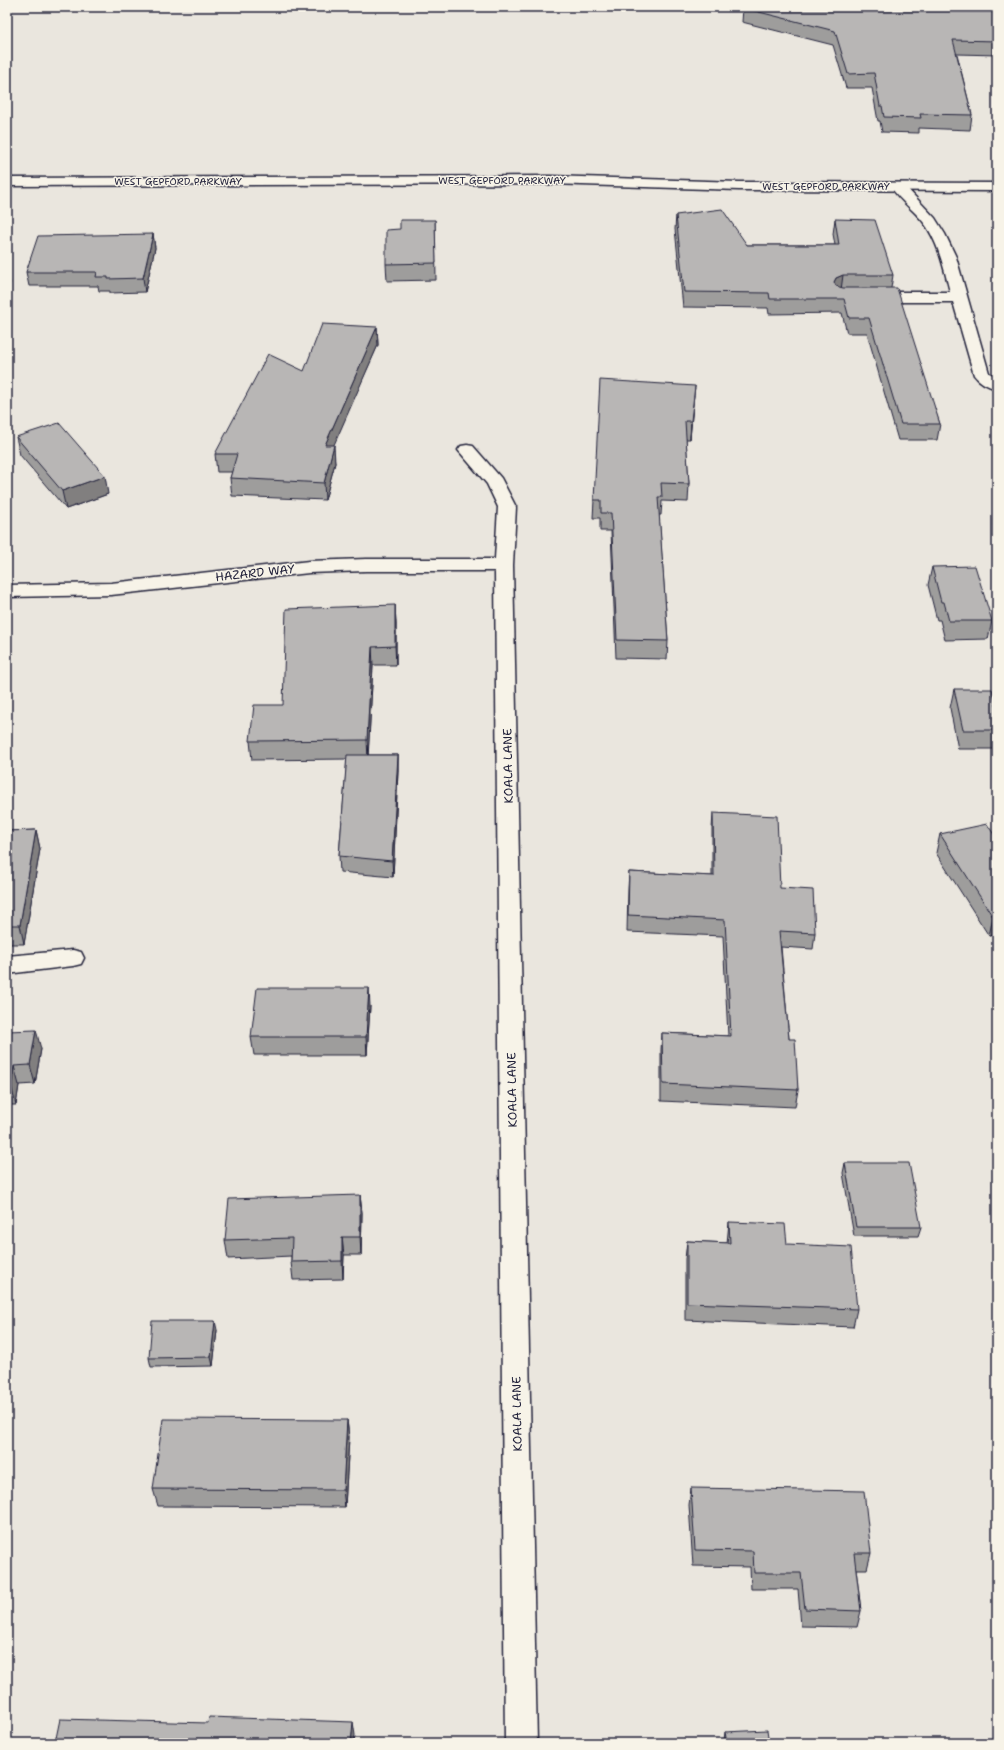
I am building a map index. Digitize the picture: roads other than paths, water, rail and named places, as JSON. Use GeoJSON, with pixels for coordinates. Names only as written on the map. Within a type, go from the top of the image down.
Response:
{"type":"FeatureCollection","features":[{"type":"Feature","properties":{"kind":"street","name":"WEST GEPFORD PARKWAY"},"geometry":{"type":"LineString","coordinates":[[7,182],[550,180],[739,186],[997,187]]}},
{"type":"Feature","properties":{"kind":"street"},"geometry":{"type":"LineString","coordinates":[[898,187],[930,221],[938,234],[948,257],[982,375],[997,384]]}},
{"type":"Feature","properties":{"kind":"street"},"geometry":{"type":"LineString","coordinates":[[857,296],[960,297]]}},
{"type":"Feature","properties":{"kind":"street","name":"KOALA LANE"},"geometry":{"type":"LineString","coordinates":[[467,450],[495,482],[507,507],[504,565],[521,1743]]}},
{"type":"Feature","properties":{"kind":"street","name":"HAZARD WAY"},"geometry":{"type":"LineString","coordinates":[[7,591],[111,588],[316,567],[366,565],[504,565]]}},
{"type":"Feature","properties":{"kind":"street"},"geometry":{"type":"LineString","coordinates":[[7,965],[73,958]]}}]}
